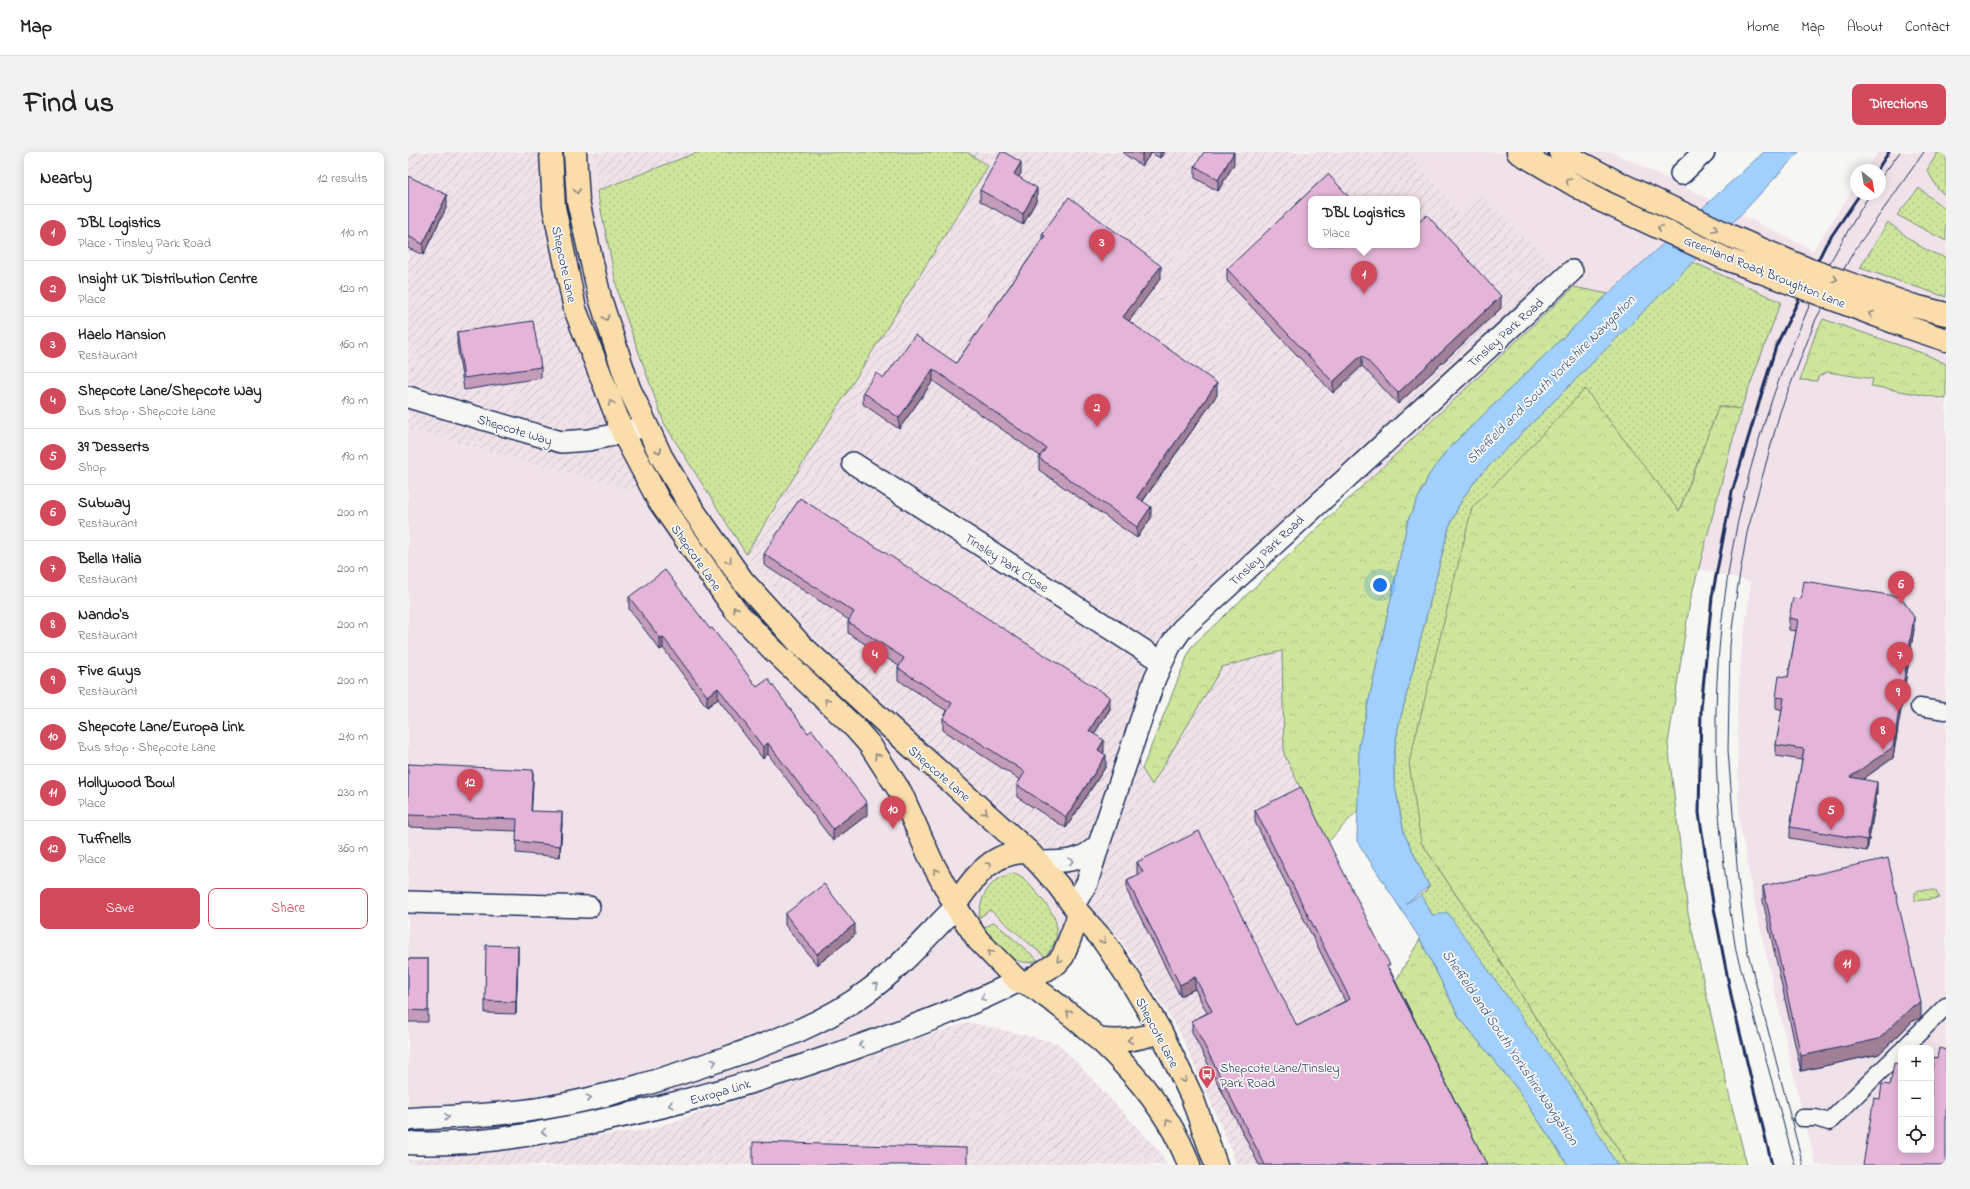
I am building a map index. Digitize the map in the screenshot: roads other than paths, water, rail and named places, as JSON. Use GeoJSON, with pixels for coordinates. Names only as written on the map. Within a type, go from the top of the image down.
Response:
{"type":"FeatureCollection","features":[{"type":"Feature","properties":{"kind":"main road","name":"Shepcote Lane"},"geometry":{"type":"LineString","coordinates":[[551,152],[554,207],[574,309],[623,433],[665,511],[735,610],[771,648],[855,728],[884,766],[901,793],[932,862],[955,906],[978,940],[1022,982],[1068,1012],[1098,1039],[1136,1079],[1164,1116],[1189,1165]]}},
{"type":"Feature","properties":{"kind":"main road","name":"Shepcote Lane"},"geometry":{"type":"LineString","coordinates":[[575,152],[578,201],[600,298],[629,388],[661,456],[693,510],[744,581],[800,644],[1033,857],[1102,940],[1132,983],[1160,1032],[1192,1097],[1216,1165]]}},
{"type":"Feature","properties":{"kind":"main road","name":"Greenland Road; Broughton Lane"},"geometry":{"type":"LineString","coordinates":[[1518,152],[1602,201],[1724,258],[1907,327],[1946,340]]}},
{"type":"Feature","properties":{"kind":"main road"},"geometry":{"type":"LineString","coordinates":[[1560,152],[1617,182],[1733,237],[1810,270],[1914,306],[1946,314]]}},
{"type":"Feature","properties":{"kind":"main road"},"geometry":{"type":"LineString","coordinates":[[665,511],[693,510],[696,531],[689,546]]}},
{"type":"Feature","properties":{"kind":"main road"},"geometry":{"type":"LineString","coordinates":[[809,684],[824,666]]}},
{"type":"Feature","properties":{"kind":"main road"},"geometry":{"type":"LineString","coordinates":[[955,906],[984,867],[1011,854],[1033,857]]}},
{"type":"Feature","properties":{"kind":"main road"},"geometry":{"type":"LineString","coordinates":[[1022,982],[1057,963],[1063,956],[1077,920],[1076,908]]}},
{"type":"Feature","properties":{"kind":"main road"},"geometry":{"type":"LineString","coordinates":[[1098,1039],[1116,1042],[1137,1040],[1160,1032]]}},
{"type":"Feature","properties":{"kind":"street"},"geometry":{"type":"LineString","coordinates":[[1681,174],[1704,152]]}},
{"type":"Feature","properties":{"kind":"street","name":"Tinsley Park Road"},"geometry":{"type":"LineString","coordinates":[[1076,908],[1088,883],[1099,844],[1162,662],[1170,646],[1182,629],[1572,271]]}},
{"type":"Feature","properties":{"kind":"street","name":"Shepcote Way"},"geometry":{"type":"LineString","coordinates":[[408,397],[561,442],[589,440],[623,433],[646,425]]}},
{"type":"Feature","properties":{"kind":"street","name":"Tinsley Park Close"},"geometry":{"type":"LineString","coordinates":[[853,463],[1162,662]]}},
{"type":"Feature","properties":{"kind":"street"},"geometry":{"type":"LineString","coordinates":[[1919,707],[1946,711]]}},
{"type":"Feature","properties":{"kind":"street"},"geometry":{"type":"LineString","coordinates":[[1033,857],[1072,861],[1087,855],[1099,844]]}},
{"type":"Feature","properties":{"kind":"street"},"geometry":{"type":"LineString","coordinates":[[408,902],[589,907]]}},
{"type":"Feature","properties":{"kind":"street"},"geometry":{"type":"LineString","coordinates":[[408,1119],[451,1117],[544,1108],[680,1074],[757,1048],[824,1018],[867,992],[905,960],[955,906]]}},
{"type":"Feature","properties":{"kind":"street","name":"Europa Link"},"geometry":{"type":"LineString","coordinates":[[408,1143],[448,1144],[518,1136],[658,1109],[791,1070],[868,1043],[1022,982]]}},
{"type":"Feature","properties":{"kind":"street"},"geometry":{"type":"LineString","coordinates":[[1907,1045],[1946,1006]]}},
{"type":"Feature","properties":{"kind":"street"},"geometry":{"type":"LineString","coordinates":[[1802,1118],[1816,1118],[1829,1122],[1898,1054]]}},
{"type":"Feature","properties":{"kind":"water","name":"Sheffield and South Yorkshire Navigation"},"geometry":{"type":"Polygon","coordinates":[[[1764,152],[1799,152],[1746,209],[1478,477],[1461,501],[1449,527],[1398,728],[1394,754],[1394,780],[1404,833],[1429,886],[1405,904],[1421,895],[1433,916],[1447,912],[1572,1088],[1617,1165],[1568,1165],[1518,1090],[1459,1017],[1420,939],[1357,841],[1359,746],[1408,520],[1429,475],[1448,449],[1608,294],[1764,152]]]}},
{"type":"Feature","properties":{"kind":"tram line"},"geometry":{"type":"LineString","coordinates":[[1886,171],[1900,152]]}},
{"type":"Feature","properties":{"kind":"tram line"},"geometry":{"type":"LineString","coordinates":[[1803,1165],[1747,949],[1738,879],[1728,750],[1730,645],[1747,533],[1780,412],[1816,319],[1854,251],[1924,152]]}},
{"type":"Feature","properties":{"kind":"tram line"},"geometry":{"type":"LineString","coordinates":[[1795,1165],[1736,951],[1728,898],[1719,819],[1716,765],[1717,684],[1721,630],[1728,576],[1738,522],[1750,470],[1766,417],[1784,366],[1817,289],[1866,200]]}},
{"type":"Feature","properties":{"kind":"railway"},"geometry":{"type":"LineString","coordinates":[[1881,164],[1889,152]]}},
{"type":"Feature","properties":{"kind":"railway"},"geometry":{"type":"LineString","coordinates":[[1772,1165],[1732,1000],[1713,903],[1699,813],[1701,708],[1712,597],[1732,492],[1776,346],[1826,244],[1856,200]]}},
{"type":"Feature","properties":{"kind":"place","name":"Haelo Mansion"},"geometry":{"type":"Point","coordinates":[1102,262]}},
{"type":"Feature","properties":{"kind":"place","name":"DBL Logistics"},"geometry":{"type":"Point","coordinates":[1364,294]}},
{"type":"Feature","properties":{"kind":"place","name":"Insight UK Distribution Centre"},"geometry":{"type":"Point","coordinates":[1097,427]}},
{"type":"Feature","properties":{"kind":"place","name":"Subway"},"geometry":{"type":"Point","coordinates":[1901,604]}},
{"type":"Feature","properties":{"kind":"place","name":"Shepcote Lane/Shepcote Way"},"geometry":{"type":"Point","coordinates":[875,674]}},
{"type":"Feature","properties":{"kind":"place","name":"Bella Italia"},"geometry":{"type":"Point","coordinates":[1900,675]}},
{"type":"Feature","properties":{"kind":"place","name":"Five Guys"},"geometry":{"type":"Point","coordinates":[1898,712]}},
{"type":"Feature","properties":{"kind":"place","name":"Nando's"},"geometry":{"type":"Point","coordinates":[1883,750]}},
{"type":"Feature","properties":{"kind":"place","name":"Tuffnells"},"geometry":{"type":"Point","coordinates":[470,802]}},
{"type":"Feature","properties":{"kind":"place","name":"Shepcote Lane/Europa Link"},"geometry":{"type":"Point","coordinates":[893,829]}},
{"type":"Feature","properties":{"kind":"place","name":"39 Desserts"},"geometry":{"type":"Point","coordinates":[1831,830]}},
{"type":"Feature","properties":{"kind":"place","name":"Hollywood Bowl"},"geometry":{"type":"Point","coordinates":[1847,983]}},
{"type":"Feature","properties":{"kind":"place","name":"Shepcote Lane/Tinsley Park Road"},"geometry":{"type":"Point","coordinates":[1207,1089]}}]}
